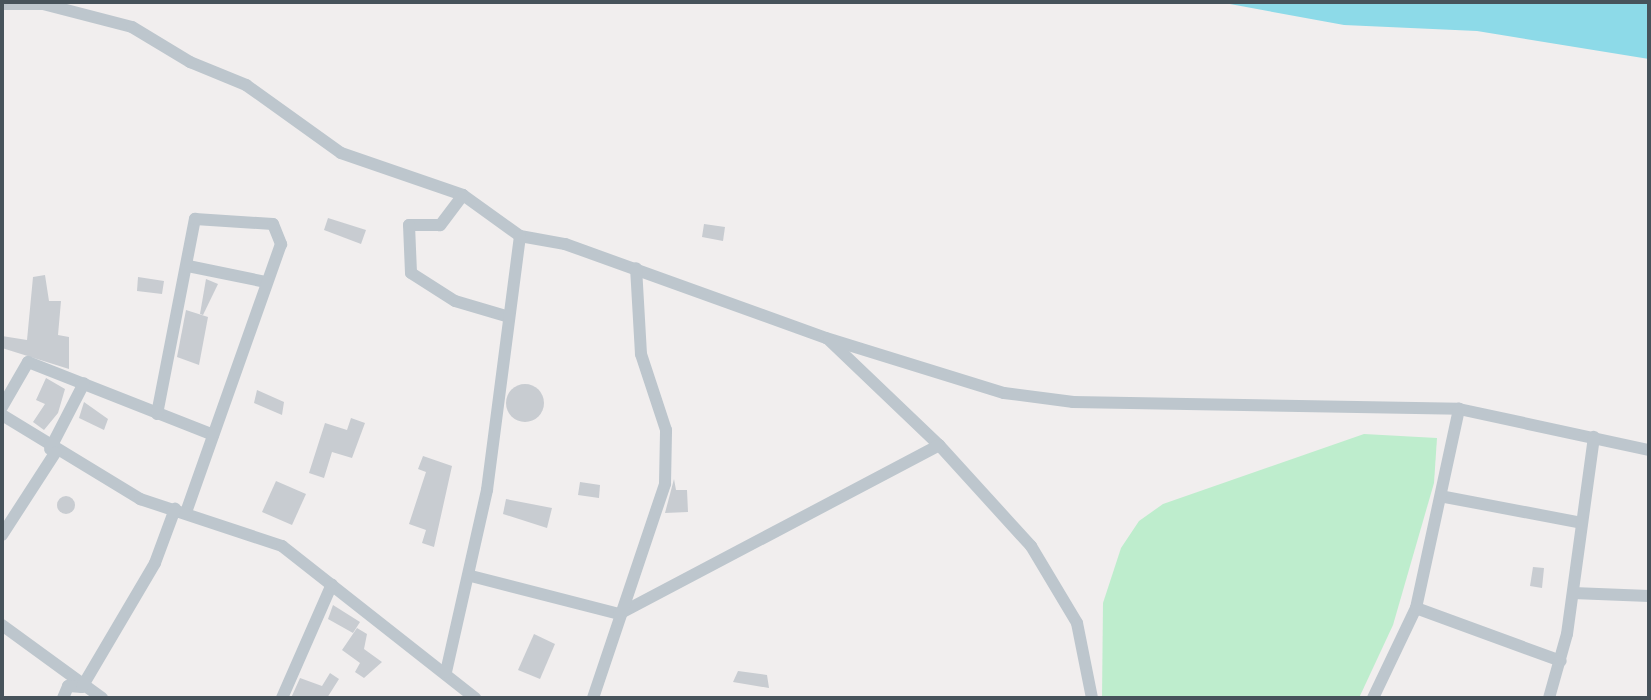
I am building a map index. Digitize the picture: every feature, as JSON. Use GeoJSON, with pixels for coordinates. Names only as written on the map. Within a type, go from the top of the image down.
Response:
{"type":"FeatureCollection","features":[{"type":"Feature","properties":{"kind":"street"},"geometry":{"type":"LineString","coordinates":[[2,4],[43,4],[111,18],[246,85],[341,153],[463,195],[520,236],[565,243],[826,338],[1004,393],[1073,402],[1459,409],[1649,450]]}},
{"type":"Feature","properties":{"kind":"street"},"geometry":{"type":"LineString","coordinates":[[463,195],[440,225],[409,225],[411,273],[455,301],[506,316]]}},
{"type":"Feature","properties":{"kind":"street"},"geometry":{"type":"LineString","coordinates":[[82,687],[155,564],[213,435],[265,282],[281,244],[280,230],[256,219],[197,217],[157,414]]}},
{"type":"Feature","properties":{"kind":"street"},"geometry":{"type":"LineString","coordinates":[[446,672],[471,576],[506,316],[520,236]]}},
{"type":"Feature","properties":{"kind":"street"},"geometry":{"type":"LineString","coordinates":[[188,265],[265,282]]}},
{"type":"Feature","properties":{"kind":"street"},"geometry":{"type":"LineString","coordinates":[[593,698],[619,614],[665,484],[666,429],[641,354],[636,268]]}},
{"type":"Feature","properties":{"kind":"street"},"geometry":{"type":"LineString","coordinates":[[826,338],[939,445],[1011,520],[1054,579],[1077,623],[1092,698]]}},
{"type":"Feature","properties":{"kind":"street"},"geometry":{"type":"LineString","coordinates":[[2,407],[28,362],[213,435]]}},
{"type":"Feature","properties":{"kind":"street"},"geometry":{"type":"LineString","coordinates":[[2,535],[52,451],[84,383]]}},
{"type":"Feature","properties":{"kind":"street"},"geometry":{"type":"LineString","coordinates":[[1373,698],[1416,608],[1445,497],[1459,409]]}},
{"type":"Feature","properties":{"kind":"street"},"geometry":{"type":"LineString","coordinates":[[2,415],[52,451],[140,499],[270,539],[446,672],[472,697]]}},
{"type":"Feature","properties":{"kind":"street"},"geometry":{"type":"LineString","coordinates":[[1549,698],[1561,661],[1573,593],[1594,437]]}},
{"type":"Feature","properties":{"kind":"street"},"geometry":{"type":"LineString","coordinates":[[471,576],[619,614],[939,445]]}},
{"type":"Feature","properties":{"kind":"street"},"geometry":{"type":"LineString","coordinates":[[1445,497],[1582,523]]}},
{"type":"Feature","properties":{"kind":"street"},"geometry":{"type":"LineString","coordinates":[[282,698],[332,584]]}},
{"type":"Feature","properties":{"kind":"street"},"geometry":{"type":"LineString","coordinates":[[1573,593],[1649,594]]}},
{"type":"Feature","properties":{"kind":"street"},"geometry":{"type":"LineString","coordinates":[[1416,608],[1561,661]]}},
{"type":"Feature","properties":{"kind":"street"},"geometry":{"type":"LineString","coordinates":[[2,625],[82,687],[103,698]]}},
{"type":"Feature","properties":{"kind":"street"},"geometry":{"type":"LineString","coordinates":[[63,698],[68,686],[82,687]]}},
{"type":"Feature","properties":{"kind":"green space"},"geometry":{"type":"Polygon","coordinates":[[[1364,434],[1437,438],[1434,483],[1393,625],[1359,698],[1102,698],[1103,603],[1121,548],[1139,521],[1163,504],[1364,434]]]}},
{"type":"Feature","properties":{"kind":"water"},"geometry":{"type":"Polygon","coordinates":[[[1219,2],[1649,2],[1649,59],[1477,31],[1344,25],[1219,2]]]}},
{"type":"Feature","properties":{"kind":"building"},"geometry":{"type":"Polygon","coordinates":[[[328,218],[366,230],[361,244],[324,230],[328,218]]]}},
{"type":"Feature","properties":{"kind":"building"},"geometry":{"type":"Polygon","coordinates":[[[704,224],[725,227],[723,241],[702,237],[704,224]]]}},
{"type":"Feature","properties":{"kind":"building"},"geometry":{"type":"Polygon","coordinates":[[[45,275],[49,301],[61,301],[58,335],[69,337],[69,369],[2,348],[2,336],[27,340],[33,277],[45,275]]]}},
{"type":"Feature","properties":{"kind":"building"},"geometry":{"type":"Polygon","coordinates":[[[138,277],[164,281],[162,294],[137,291],[138,277]]]}},
{"type":"Feature","properties":{"kind":"building"},"geometry":{"type":"Polygon","coordinates":[[[206,279],[218,284],[203,315],[200,314],[206,279]]]}},
{"type":"Feature","properties":{"kind":"building"},"geometry":{"type":"Polygon","coordinates":[[[186,310],[208,317],[199,365],[177,357],[186,310]]]}},
{"type":"Feature","properties":{"kind":"building"},"geometry":{"type":"Polygon","coordinates":[[[46,378],[65,389],[58,413],[44,430],[33,422],[45,404],[36,400],[46,378]]]}},
{"type":"Feature","properties":{"kind":"building"},"geometry":{"type":"Polygon","coordinates":[[[525,384],[538,390],[544,403],[538,416],[525,422],[512,416],[506,403],[512,390],[525,384]]]}},
{"type":"Feature","properties":{"kind":"building"},"geometry":{"type":"Polygon","coordinates":[[[257,390],[284,402],[282,415],[254,403],[257,390]]]}},
{"type":"Feature","properties":{"kind":"building"},"geometry":{"type":"Polygon","coordinates":[[[84,402],[108,419],[104,430],[79,418],[84,402]]]}},
{"type":"Feature","properties":{"kind":"building"},"geometry":{"type":"Polygon","coordinates":[[[351,418],[365,423],[352,458],[332,452],[324,478],[309,473],[325,423],[347,430],[351,418]]]}},
{"type":"Feature","properties":{"kind":"building"},"geometry":{"type":"Polygon","coordinates":[[[423,456],[452,466],[434,547],[422,543],[426,530],[409,524],[426,472],[418,469],[423,456]]]}},
{"type":"Feature","properties":{"kind":"building"},"geometry":{"type":"Polygon","coordinates":[[[674,479],[676,490],[687,490],[688,512],[665,513],[674,479]]]}},
{"type":"Feature","properties":{"kind":"building"},"geometry":{"type":"Polygon","coordinates":[[[276,481],[306,494],[292,525],[262,512],[276,481]]]}},
{"type":"Feature","properties":{"kind":"building"},"geometry":{"type":"Polygon","coordinates":[[[580,482],[600,485],[599,498],[578,495],[580,482]]]}},
{"type":"Feature","properties":{"kind":"building"},"geometry":{"type":"Polygon","coordinates":[[[66,496],[72,499],[75,505],[72,511],[66,514],[60,511],[57,505],[60,499],[66,496]]]}},
{"type":"Feature","properties":{"kind":"building"},"geometry":{"type":"Polygon","coordinates":[[[506,499],[552,508],[547,528],[503,514],[506,499]]]}},
{"type":"Feature","properties":{"kind":"building"},"geometry":{"type":"Polygon","coordinates":[[[1533,567],[1544,568],[1542,588],[1530,586],[1533,567]]]}},
{"type":"Feature","properties":{"kind":"building"},"geometry":{"type":"Polygon","coordinates":[[[333,605],[360,622],[353,633],[328,619],[333,605]]]}},
{"type":"Feature","properties":{"kind":"building"},"geometry":{"type":"Polygon","coordinates":[[[357,628],[367,634],[364,649],[382,662],[364,678],[355,672],[360,663],[342,650],[357,628]]]}},
{"type":"Feature","properties":{"kind":"building"},"geometry":{"type":"Polygon","coordinates":[[[534,634],[555,644],[540,679],[518,670],[534,634]]]}},
{"type":"Feature","properties":{"kind":"building"},"geometry":{"type":"Polygon","coordinates":[[[738,671],[767,675],[769,688],[733,682],[738,671]]]}},
{"type":"Feature","properties":{"kind":"building"},"geometry":{"type":"Polygon","coordinates":[[[330,673],[339,679],[327,698],[291,698],[300,678],[322,686],[330,673]]]}}]}
